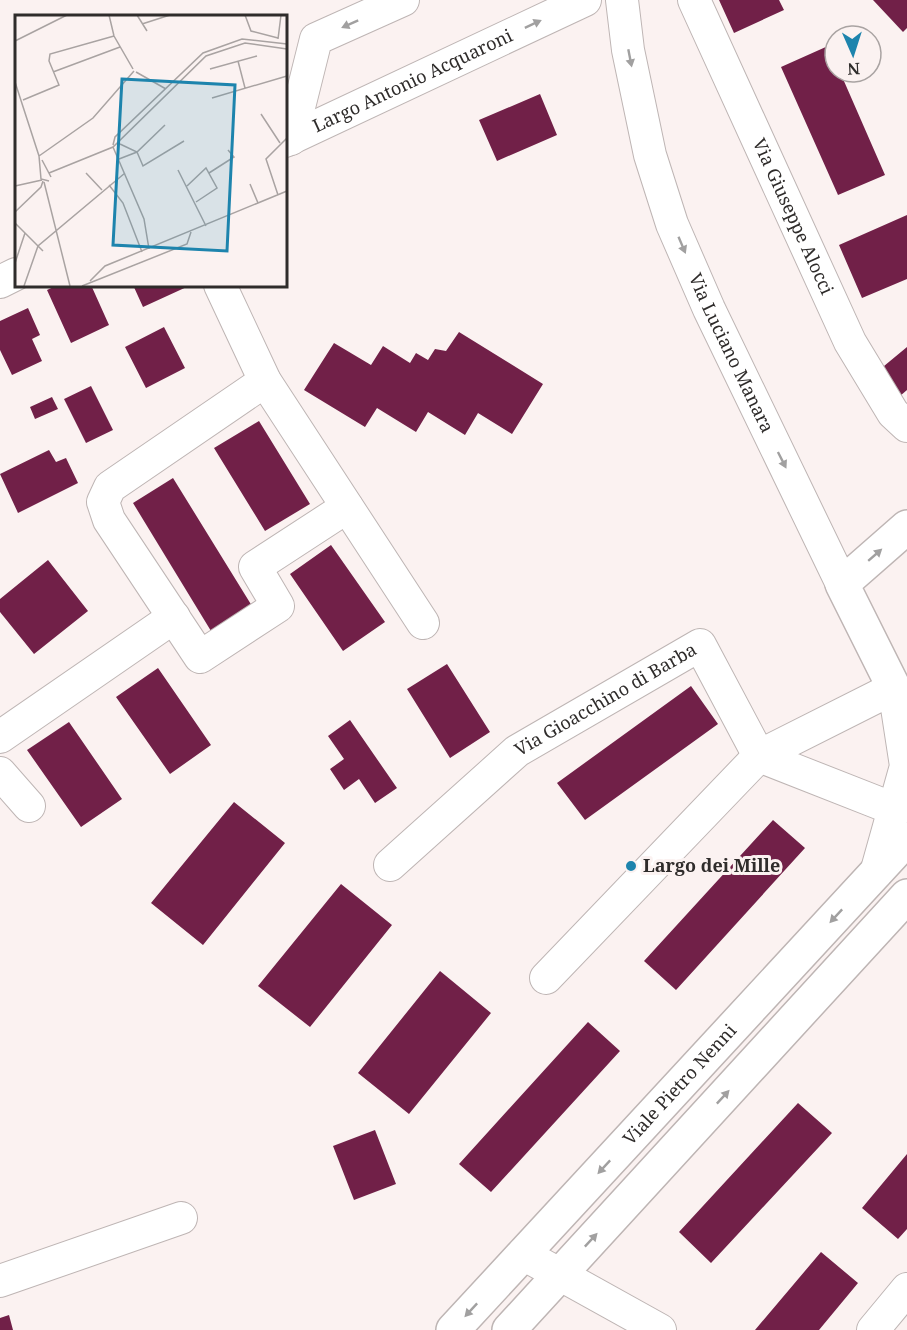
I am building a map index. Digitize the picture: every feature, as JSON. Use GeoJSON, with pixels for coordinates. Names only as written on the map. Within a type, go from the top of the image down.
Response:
{"type":"FeatureCollection","features":[{"type":"Feature","properties":{"kind":"street","name":"Largo Antonio Acquaroni"},"geometry":{"type":"LineString","coordinates":[[288,140],[316,39],[403,0]]}},
{"type":"Feature","properties":{"kind":"street","name":"Largo Antonio Acquaroni"},"geometry":{"type":"LineString","coordinates":[[288,140],[585,0]]}},
{"type":"Feature","properties":{"kind":"street","name":"Via Luciano Manara"},"geometry":{"type":"LineString","coordinates":[[622,0],[628,50],[650,155],[672,224],[709,309],[842,584],[901,698]]}},
{"type":"Feature","properties":{"kind":"street","name":"Via Giuseppe Alocci"},"geometry":{"type":"LineString","coordinates":[[694,0],[850,342],[892,413],[907,426]]}},
{"type":"Feature","properties":{"kind":"street"},"geometry":{"type":"LineString","coordinates":[[0,282],[15,274]]}},
{"type":"Feature","properties":{"kind":"street"},"geometry":{"type":"LineString","coordinates":[[220,286],[265,381],[423,623]]}},
{"type":"Feature","properties":{"kind":"street"},"geometry":{"type":"LineString","coordinates":[[265,381],[110,487],[103,502],[109,520],[200,657],[278,606],[255,567],[347,507]]}},
{"type":"Feature","properties":{"kind":"street"},"geometry":{"type":"LineString","coordinates":[[842,584],[907,527]]}},
{"type":"Feature","properties":{"kind":"street"},"geometry":{"type":"LineString","coordinates":[[0,737],[174,617]]}},
{"type":"Feature","properties":{"kind":"street","name":"Via Gioacchino di Barba"},"geometry":{"type":"LineString","coordinates":[[390,865],[517,751],[700,645],[759,756]]}},
{"type":"Feature","properties":{"kind":"street"},"geometry":{"type":"LineString","coordinates":[[546,978],[759,756],[901,698],[906,766],[876,873]]}},
{"type":"Feature","properties":{"kind":"street"},"geometry":{"type":"LineString","coordinates":[[759,756],[894,809]]}},
{"type":"Feature","properties":{"kind":"street"},"geometry":{"type":"LineString","coordinates":[[0,773],[29,806]]}},
{"type":"Feature","properties":{"kind":"street","name":"Viale Pietro Nenni"},"geometry":{"type":"LineString","coordinates":[[453,1330],[907,839]]}},
{"type":"Feature","properties":{"kind":"street"},"geometry":{"type":"LineString","coordinates":[[509,1330],[907,896]]}},
{"type":"Feature","properties":{"kind":"street"},"geometry":{"type":"LineString","coordinates":[[0,1281],[181,1218]]}},
{"type":"Feature","properties":{"kind":"street"},"geometry":{"type":"LineString","coordinates":[[523,1254],[660,1330]]}},
{"type":"Feature","properties":{"kind":"street"},"geometry":{"type":"LineString","coordinates":[[873,1330],[907,1289]]}},
{"type":"Feature","properties":{"kind":"building"},"geometry":{"type":"Polygon","coordinates":[[[719,0],[779,0],[784,10],[734,33],[719,0]]]}},
{"type":"Feature","properties":{"kind":"building"},"geometry":{"type":"Polygon","coordinates":[[[873,0],[907,0],[907,28],[903,32],[873,0]]]}},
{"type":"Feature","properties":{"kind":"building"},"geometry":{"type":"Polygon","coordinates":[[[823,48],[823,84],[845,84],[885,175],[838,195],[781,67],[823,48]]]}},
{"type":"Feature","properties":{"kind":"building"},"geometry":{"type":"Polygon","coordinates":[[[540,94],[557,135],[497,161],[479,120],[540,94]]]}},
{"type":"Feature","properties":{"kind":"building"},"geometry":{"type":"Polygon","coordinates":[[[907,215],[907,279],[862,298],[839,245],[907,215]]]}},
{"type":"Feature","properties":{"kind":"building"},"geometry":{"type":"Polygon","coordinates":[[[56,286],[91,286],[109,325],[71,343],[47,290],[56,286]]]}},
{"type":"Feature","properties":{"kind":"building"},"geometry":{"type":"Polygon","coordinates":[[[133,286],[189,286],[143,307],[133,286]]]}},
{"type":"Feature","properties":{"kind":"building"},"geometry":{"type":"Polygon","coordinates":[[[28,308],[40,335],[32,339],[42,361],[12,375],[0,350],[0,321],[28,308]]]}},
{"type":"Feature","properties":{"kind":"building"},"geometry":{"type":"Polygon","coordinates":[[[164,327],[185,368],[146,388],[125,347],[164,327]]]}},
{"type":"Feature","properties":{"kind":"building"},"geometry":{"type":"Polygon","coordinates":[[[459,332],[543,384],[512,434],[478,413],[465,435],[428,412],[416,432],[377,408],[365,427],[304,390],[334,343],[371,365],[383,346],[410,363],[416,353],[428,360],[435,349],[446,351],[459,332]]]}},
{"type":"Feature","properties":{"kind":"building"},"geometry":{"type":"Polygon","coordinates":[[[907,347],[907,390],[900,396],[878,371],[907,347]]]}},
{"type":"Feature","properties":{"kind":"building"},"geometry":{"type":"Polygon","coordinates":[[[91,386],[113,430],[86,443],[64,399],[91,386]]]}},
{"type":"Feature","properties":{"kind":"building"},"geometry":{"type":"Polygon","coordinates":[[[52,397],[58,409],[35,419],[30,407],[52,397]]]}},
{"type":"Feature","properties":{"kind":"building"},"geometry":{"type":"Polygon","coordinates":[[[259,421],[310,504],[265,531],[214,448],[259,421]]]}},
{"type":"Feature","properties":{"kind":"building"},"geometry":{"type":"Polygon","coordinates":[[[49,450],[56,462],[66,458],[78,483],[18,513],[0,474],[49,450]]]}},
{"type":"Feature","properties":{"kind":"building"},"geometry":{"type":"Polygon","coordinates":[[[173,478],[252,606],[211,631],[133,503],[173,478]]]}},
{"type":"Feature","properties":{"kind":"building"},"geometry":{"type":"Polygon","coordinates":[[[331,545],[385,622],[343,651],[290,574],[331,545]]]}},
{"type":"Feature","properties":{"kind":"building"},"geometry":{"type":"Polygon","coordinates":[[[48,560],[88,611],[34,654],[0,612],[0,599],[48,560]]]}},
{"type":"Feature","properties":{"kind":"building"},"geometry":{"type":"Polygon","coordinates":[[[447,664],[490,732],[450,758],[407,689],[447,664]]]}},
{"type":"Feature","properties":{"kind":"building"},"geometry":{"type":"Polygon","coordinates":[[[158,668],[211,745],[170,774],[116,697],[158,668]]]}},
{"type":"Feature","properties":{"kind":"building"},"geometry":{"type":"Polygon","coordinates":[[[691,686],[718,724],[585,820],[557,783],[691,686]]]}},
{"type":"Feature","properties":{"kind":"building"},"geometry":{"type":"Polygon","coordinates":[[[350,720],[397,788],[375,803],[359,779],[344,790],[330,769],[344,759],[328,736],[350,720]]]}},
{"type":"Feature","properties":{"kind":"building"},"geometry":{"type":"Polygon","coordinates":[[[69,722],[122,799],[81,827],[27,750],[69,722]]]}},
{"type":"Feature","properties":{"kind":"building"},"geometry":{"type":"Polygon","coordinates":[[[234,802],[285,843],[203,945],[151,903],[234,802]]]}},
{"type":"Feature","properties":{"kind":"building"},"geometry":{"type":"Polygon","coordinates":[[[773,820],[805,848],[676,990],[644,961],[773,820]]]}},
{"type":"Feature","properties":{"kind":"building"},"geometry":{"type":"Polygon","coordinates":[[[341,884],[392,925],[310,1027],[258,986],[341,884]]]}},
{"type":"Feature","properties":{"kind":"building"},"geometry":{"type":"Polygon","coordinates":[[[440,971],[491,1013],[409,1114],[358,1073],[440,971]]]}},
{"type":"Feature","properties":{"kind":"building"},"geometry":{"type":"Polygon","coordinates":[[[588,1022],[620,1051],[491,1192],[459,1164],[588,1022]]]}},
{"type":"Feature","properties":{"kind":"building"},"geometry":{"type":"Polygon","coordinates":[[[798,1103],[832,1133],[711,1263],[679,1232],[798,1103]]]}},
{"type":"Feature","properties":{"kind":"building"},"geometry":{"type":"Polygon","coordinates":[[[375,1130],[396,1184],[354,1200],[333,1146],[375,1130]]]}},
{"type":"Feature","properties":{"kind":"building"},"geometry":{"type":"Polygon","coordinates":[[[907,1154],[907,1229],[898,1239],[862,1208],[907,1154]]]}},
{"type":"Feature","properties":{"kind":"building"},"geometry":{"type":"Polygon","coordinates":[[[821,1252],[858,1283],[819,1330],[755,1330],[821,1252]]]}},
{"type":"Feature","properties":{"kind":"building"},"geometry":{"type":"Polygon","coordinates":[[[9,1315],[13,1330],[0,1330],[0,1318],[9,1315]]]}},
{"type":"Feature","properties":{"kind":"place","name":"Largo dei Mille"},"geometry":{"type":"Point","coordinates":[631,866]}}]}
